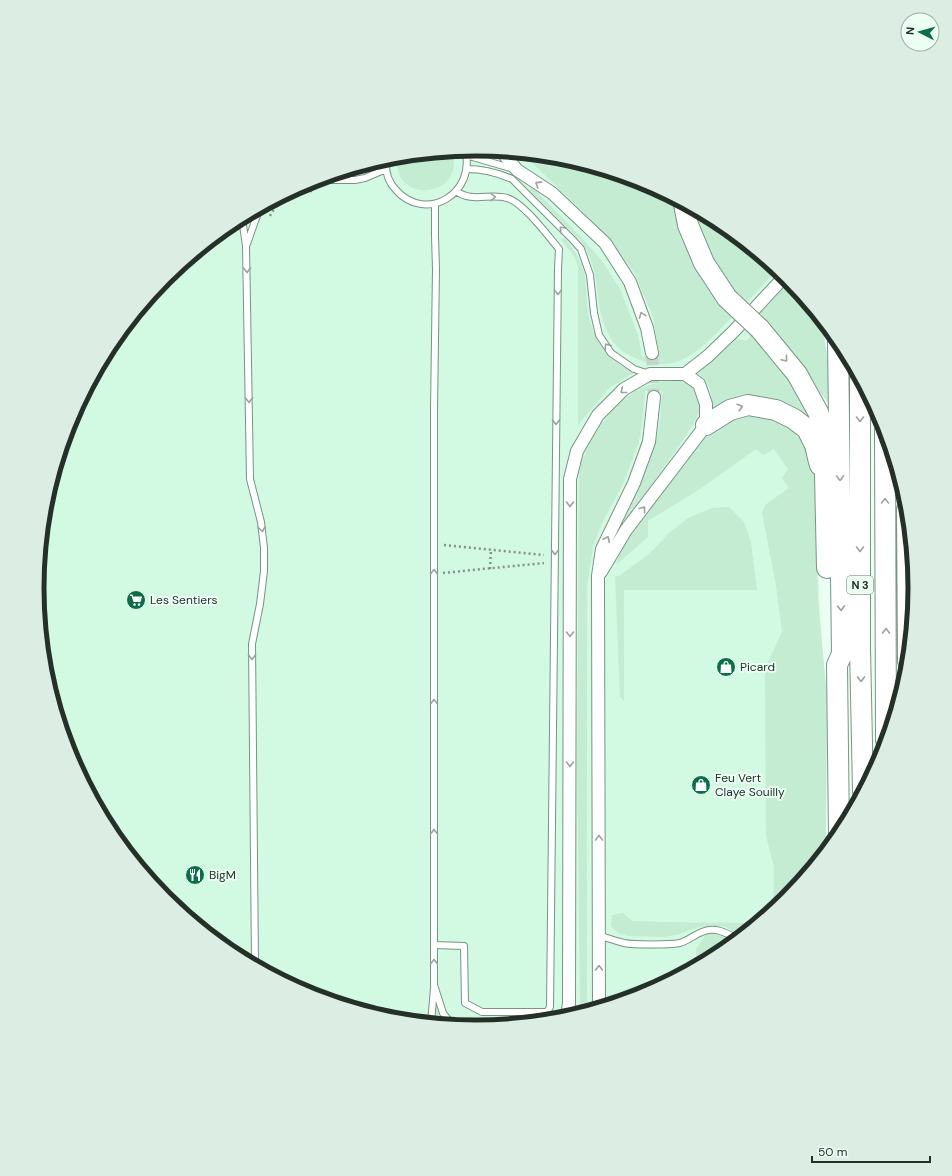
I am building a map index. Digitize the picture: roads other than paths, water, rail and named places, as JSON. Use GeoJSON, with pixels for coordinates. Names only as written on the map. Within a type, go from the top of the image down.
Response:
{"type":"FeatureCollection","features":[{"type":"Feature","properties":{"kind":"highway"},"geometry":{"type":"LineString","coordinates":[[685,210],[688,225],[704,263],[727,298],[760,329],[797,374],[818,412],[825,432],[829,458],[825,474],[829,654],[837,665]]}},
{"type":"Feature","properties":{"kind":"highway"},"geometry":{"type":"LineString","coordinates":[[838,353],[842,654],[837,665],[839,822]]}},
{"type":"Feature","properties":{"kind":"highway","name":"N 3"},"geometry":{"type":"LineString","coordinates":[[860,391],[860,648],[863,779]]}},
{"type":"Feature","properties":{"kind":"highway"},"geometry":{"type":"LineString","coordinates":[[706,425],[730,410],[748,405],[776,410],[794,419],[807,429],[815,445],[819,462],[825,474]]}},
{"type":"Feature","properties":{"kind":"highway","name":"N 3"},"geometry":{"type":"LineString","coordinates":[[885,449],[886,724]]}},
{"type":"Feature","properties":{"kind":"highway"},"geometry":{"type":"LineString","coordinates":[[907,571],[908,599]]}},
{"type":"Feature","properties":{"kind":"street"},"geometry":{"type":"LineString","coordinates":[[506,157],[517,170],[552,193],[605,244],[630,282],[647,328],[652,353]]}},
{"type":"Feature","properties":{"kind":"street"},"geometry":{"type":"LineString","coordinates":[[685,374],[708,356],[780,282]]}},
{"type":"Feature","properties":{"kind":"street"},"geometry":{"type":"LineString","coordinates":[[568,1010],[570,479],[577,451],[598,414],[624,389],[650,374],[685,374],[699,384],[706,404],[706,425],[626,530],[598,576]]}},
{"type":"Feature","properties":{"kind":"street"},"geometry":{"type":"LineString","coordinates":[[599,1002],[598,576],[602,549],[634,483],[649,442],[654,397]]}},
{"type":"Feature","properties":{"kind":"lane"},"geometry":{"type":"LineString","coordinates":[[386,166],[388,179],[399,194],[407,200],[416,203],[426,205],[435,204],[447,199],[456,192],[463,181],[467,169],[466,156]]}},
{"type":"Feature","properties":{"kind":"lane"},"geometry":{"type":"LineString","coordinates":[[475,156],[517,170]]}},
{"type":"Feature","properties":{"kind":"lane"},"geometry":{"type":"LineString","coordinates":[[467,169],[476,169],[501,174],[512,179],[573,240],[580,249],[590,275],[594,313],[599,335],[611,353],[634,369],[650,374]]}},
{"type":"Feature","properties":{"kind":"lane"},"geometry":{"type":"LineString","coordinates":[[334,180],[355,180],[386,170]]}},
{"type":"Feature","properties":{"kind":"lane"},"geometry":{"type":"LineString","coordinates":[[434,945],[464,946],[465,1003],[482,1012],[547,1012],[550,1007],[559,249],[519,204],[509,198],[499,196],[470,198],[462,196],[456,192]]}},
{"type":"Feature","properties":{"kind":"lane"},"geometry":{"type":"LineString","coordinates":[[431,1017],[434,985],[435,204]]}},
{"type":"Feature","properties":{"kind":"lane"},"geometry":{"type":"LineString","coordinates":[[246,246],[257,216]]}},
{"type":"Feature","properties":{"kind":"lane"},"geometry":{"type":"LineString","coordinates":[[243,225],[246,246],[250,479],[261,522],[264,548],[264,571],[260,604],[252,644],[255,959]]}},
{"type":"Feature","properties":{"kind":"lane"},"geometry":{"type":"LineString","coordinates":[[600,936],[625,943],[660,944],[679,943],[691,939],[702,932],[714,930],[732,936]]}},
{"type":"Feature","properties":{"kind":"lane"},"geometry":{"type":"LineString","coordinates":[[434,985],[444,1013],[448,1019]]}},
{"type":"Feature","properties":{"kind":"tunnel"},"geometry":{"type":"LineString","coordinates":[[652,353],[654,397]]}},
{"type":"Feature","properties":{"kind":"place","name":"Les Sentiers"},"geometry":{"type":"Point","coordinates":[136,600]}},
{"type":"Feature","properties":{"kind":"place","name":"Picard"},"geometry":{"type":"Point","coordinates":[726,667]}},
{"type":"Feature","properties":{"kind":"place","name":"Feu Vert Claye Souilly"},"geometry":{"type":"Point","coordinates":[701,785]}},
{"type":"Feature","properties":{"kind":"place","name":"BigM"},"geometry":{"type":"Point","coordinates":[195,875]}}]}
